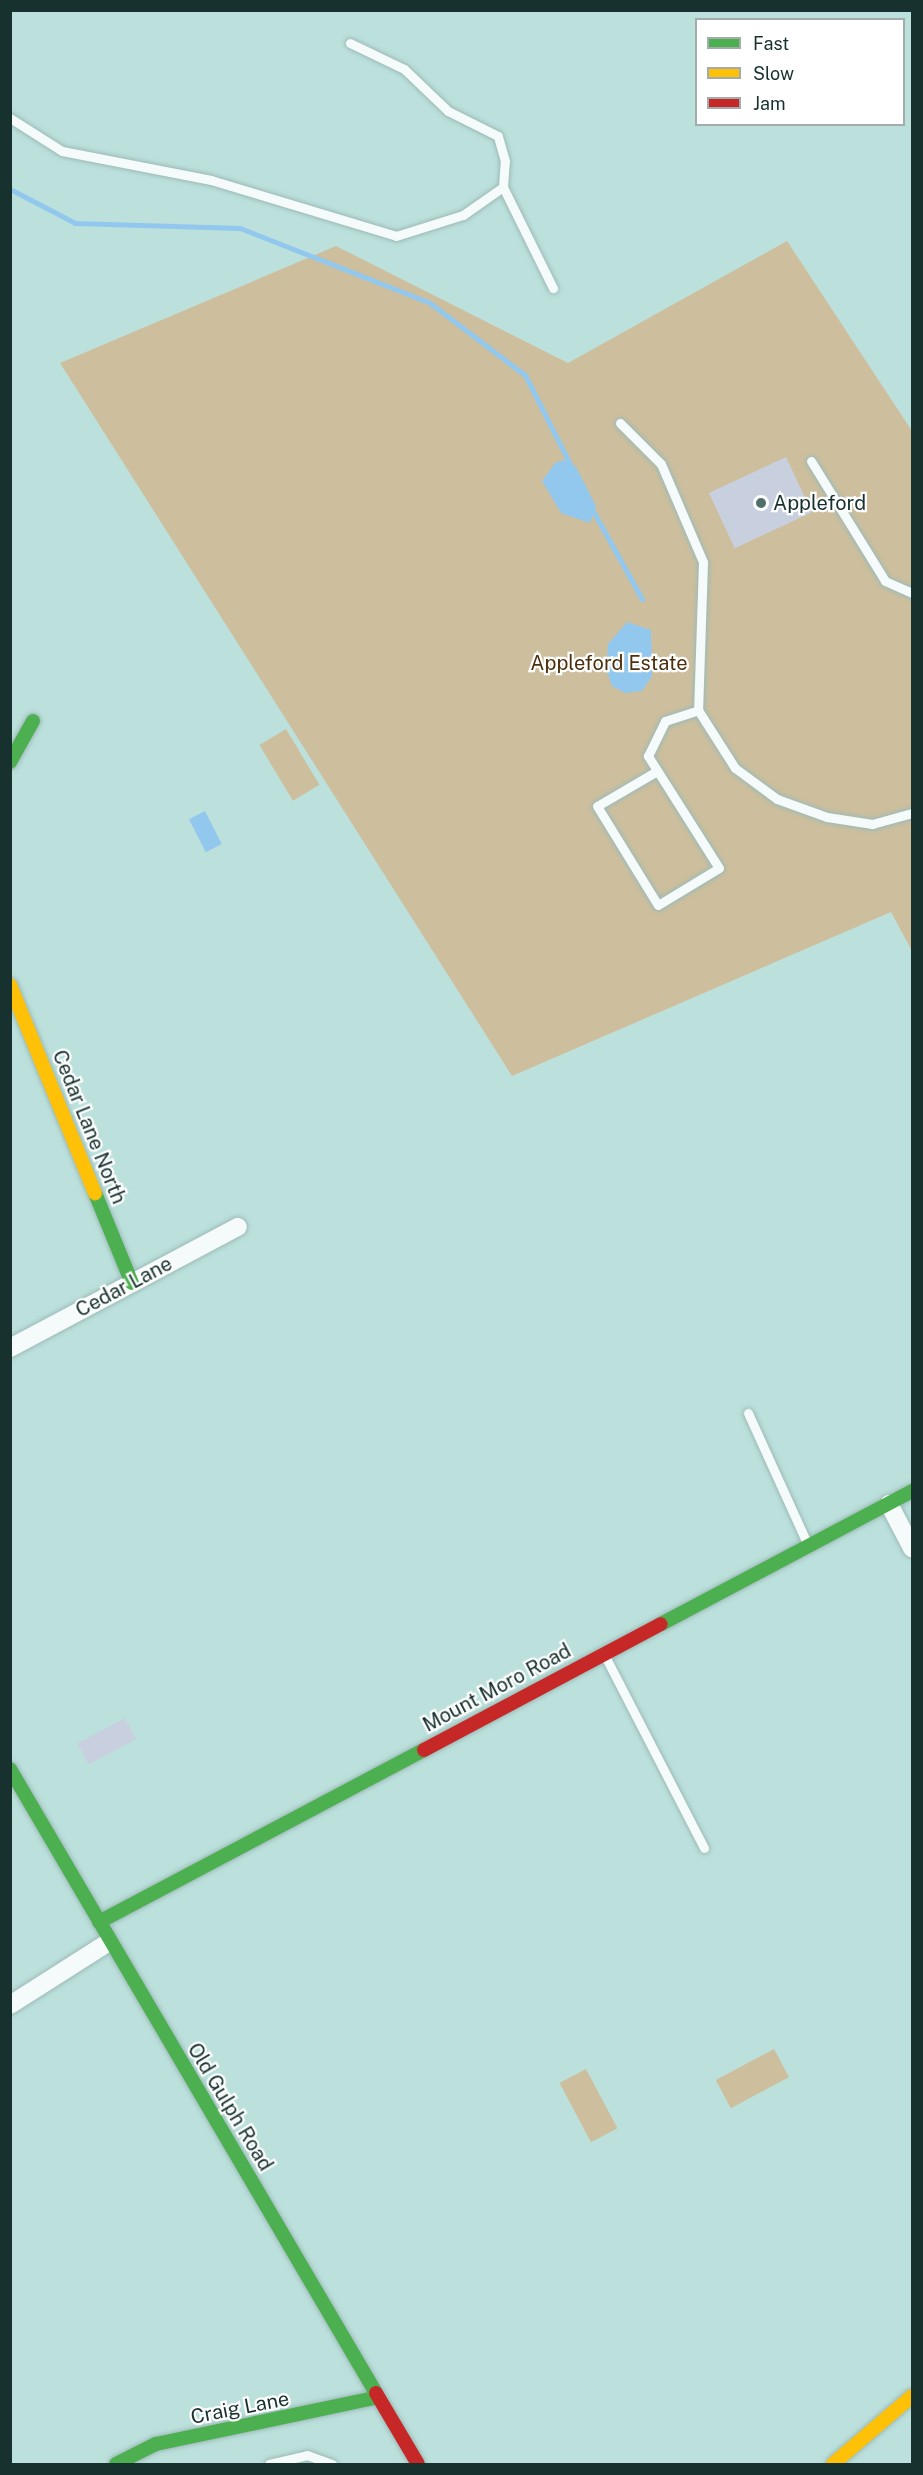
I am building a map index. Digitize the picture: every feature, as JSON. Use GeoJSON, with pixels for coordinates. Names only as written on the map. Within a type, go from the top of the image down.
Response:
{"type":"FeatureCollection","features":[{"type":"Feature","properties":{"kind":"street"},"geometry":{"type":"LineString","coordinates":[[10,762],[33,722]]}},
{"type":"Feature","properties":{"kind":"street","name":"Cedar Lane North"},"geometry":{"type":"LineString","coordinates":[[10,986],[132,1283]]}},
{"type":"Feature","properties":{"kind":"street","name":"Cedar Lane"},"geometry":{"type":"LineString","coordinates":[[10,1348],[238,1227]]}},
{"type":"Feature","properties":{"kind":"street","name":"Mount Moro Road"},"geometry":{"type":"LineString","coordinates":[[99,1922],[912,1491]]}},
{"type":"Feature","properties":{"kind":"street"},"geometry":{"type":"LineString","coordinates":[[889,1504],[912,1548]]}},
{"type":"Feature","properties":{"kind":"street","name":"Old Gulph Road"},"geometry":{"type":"LineString","coordinates":[[10,1769],[374,2398],[417,2464]]}},
{"type":"Feature","properties":{"kind":"street"},"geometry":{"type":"LineString","coordinates":[[10,2005],[109,1942]]}},
{"type":"Feature","properties":{"kind":"street"},"geometry":{"type":"LineString","coordinates":[[833,2464],[912,2396]]}},
{"type":"Feature","properties":{"kind":"street","name":"Craig Lane"},"geometry":{"type":"LineString","coordinates":[[116,2464],[147,2448],[374,2398]]}},
{"type":"Feature","properties":{"kind":"lane"},"geometry":{"type":"LineString","coordinates":[[350,43],[404,69],[448,111],[498,136],[505,161],[503,187],[553,288]]}},
{"type":"Feature","properties":{"kind":"lane"},"geometry":{"type":"LineString","coordinates":[[10,118],[62,151],[211,180],[396,236],[463,215],[503,187]]}},
{"type":"Feature","properties":{"kind":"lane"},"geometry":{"type":"LineString","coordinates":[[620,423],[661,464],[703,562],[698,710],[735,768],[777,799],[826,817],[872,824],[912,813]]}},
{"type":"Feature","properties":{"kind":"lane"},"geometry":{"type":"LineString","coordinates":[[811,461],[885,580],[912,592]]}},
{"type":"Feature","properties":{"kind":"lane"},"geometry":{"type":"LineString","coordinates":[[657,771],[597,806],[658,904],[719,868],[648,756],[665,721],[698,710]]}},
{"type":"Feature","properties":{"kind":"lane"},"geometry":{"type":"LineString","coordinates":[[748,1413],[808,1546]]}},
{"type":"Feature","properties":{"kind":"lane"},"geometry":{"type":"LineString","coordinates":[[604,1654],[704,1848]]}},
{"type":"Feature","properties":{"kind":"lane"},"geometry":{"type":"LineString","coordinates":[[147,2448],[153,2464]]}},
{"type":"Feature","properties":{"kind":"lane"},"geometry":{"type":"LineString","coordinates":[[269,2464],[307,2455],[332,2464]]}},
{"type":"Feature","properties":{"kind":"green space","name":"Appleford Estate"},"geometry":{"type":"Polygon","coordinates":[[[787,241],[912,431],[912,951],[891,912],[512,1076],[60,363],[336,246],[568,363],[787,241]]]}},
{"type":"Feature","properties":{"kind":"green space"},"geometry":{"type":"Polygon","coordinates":[[[286,729],[319,785],[293,801],[259,745],[286,729]]]}},
{"type":"Feature","properties":{"kind":"green space"},"geometry":{"type":"Polygon","coordinates":[[[774,2049],[789,2077],[731,2108],[716,2080],[774,2049]]]}},
{"type":"Feature","properties":{"kind":"green space"},"geometry":{"type":"Polygon","coordinates":[[[586,2069],[617,2128],[591,2142],[560,2083],[586,2069]]]}},
{"type":"Feature","properties":{"kind":"water"},"geometry":{"type":"Polygon","coordinates":[[[566,460],[576,467],[596,506],[590,523],[561,513],[542,481],[556,462],[566,460]]]}},
{"type":"Feature","properties":{"kind":"water"},"geometry":{"type":"Polygon","coordinates":[[[627,622],[651,630],[652,676],[642,691],[625,693],[612,686],[606,669],[608,644],[627,622]]]}},
{"type":"Feature","properties":{"kind":"water"},"geometry":{"type":"Polygon","coordinates":[[[205,811],[222,844],[206,852],[189,819],[205,811]]]}},
{"type":"Feature","properties":{"kind":"building","name":"Appleford"},"geometry":{"type":"Polygon","coordinates":[[[786,457],[812,512],[735,548],[709,493],[786,457]]]}},
{"type":"Feature","properties":{"kind":"building"},"geometry":{"type":"Polygon","coordinates":[[[125,1718],[136,1739],[89,1765],[77,1743],[125,1718]]]}},
{"type":"Feature","properties":{"kind":"waterway"},"geometry":{"type":"LineString","coordinates":[[10,189],[75,223],[240,228],[430,303],[525,375],[572,468]]}},
{"type":"Feature","properties":{"kind":"waterway"},"geometry":{"type":"LineString","coordinates":[[593,511],[642,599]]}},
{"type":"Feature","properties":{"kind":"traffic: fast"},"geometry":{"type":"LineString","coordinates":[[10,762],[33,721]]}},
{"type":"Feature","properties":{"kind":"traffic: fast"},"geometry":{"type":"LineString","coordinates":[[95,1193],[132,1283]]}},
{"type":"Feature","properties":{"kind":"traffic: fast"},"geometry":{"type":"LineString","coordinates":[[661,1624],[912,1491]]}},
{"type":"Feature","properties":{"kind":"traffic: fast"},"geometry":{"type":"LineString","coordinates":[[99,1922],[424,1750]]}},
{"type":"Feature","properties":{"kind":"traffic: fast"},"geometry":{"type":"LineString","coordinates":[[10,1769],[376,2393]]}},
{"type":"Feature","properties":{"kind":"traffic: fast"},"geometry":{"type":"LineString","coordinates":[[116,2464],[156,2444],[374,2398]]}},
{"type":"Feature","properties":{"kind":"traffic: slow"},"geometry":{"type":"LineString","coordinates":[[10,985],[95,1193]]}},
{"type":"Feature","properties":{"kind":"traffic: slow"},"geometry":{"type":"LineString","coordinates":[[833,2464],[912,2396]]}},
{"type":"Feature","properties":{"kind":"traffic: jam"},"geometry":{"type":"LineString","coordinates":[[424,1750],[661,1624]]}},
{"type":"Feature","properties":{"kind":"traffic: jam"},"geometry":{"type":"LineString","coordinates":[[376,2393],[418,2464]]}},
{"type":"Feature","properties":{"kind":"place","name":"Appleford"},"geometry":{"type":"Point","coordinates":[761,503]}}]}
